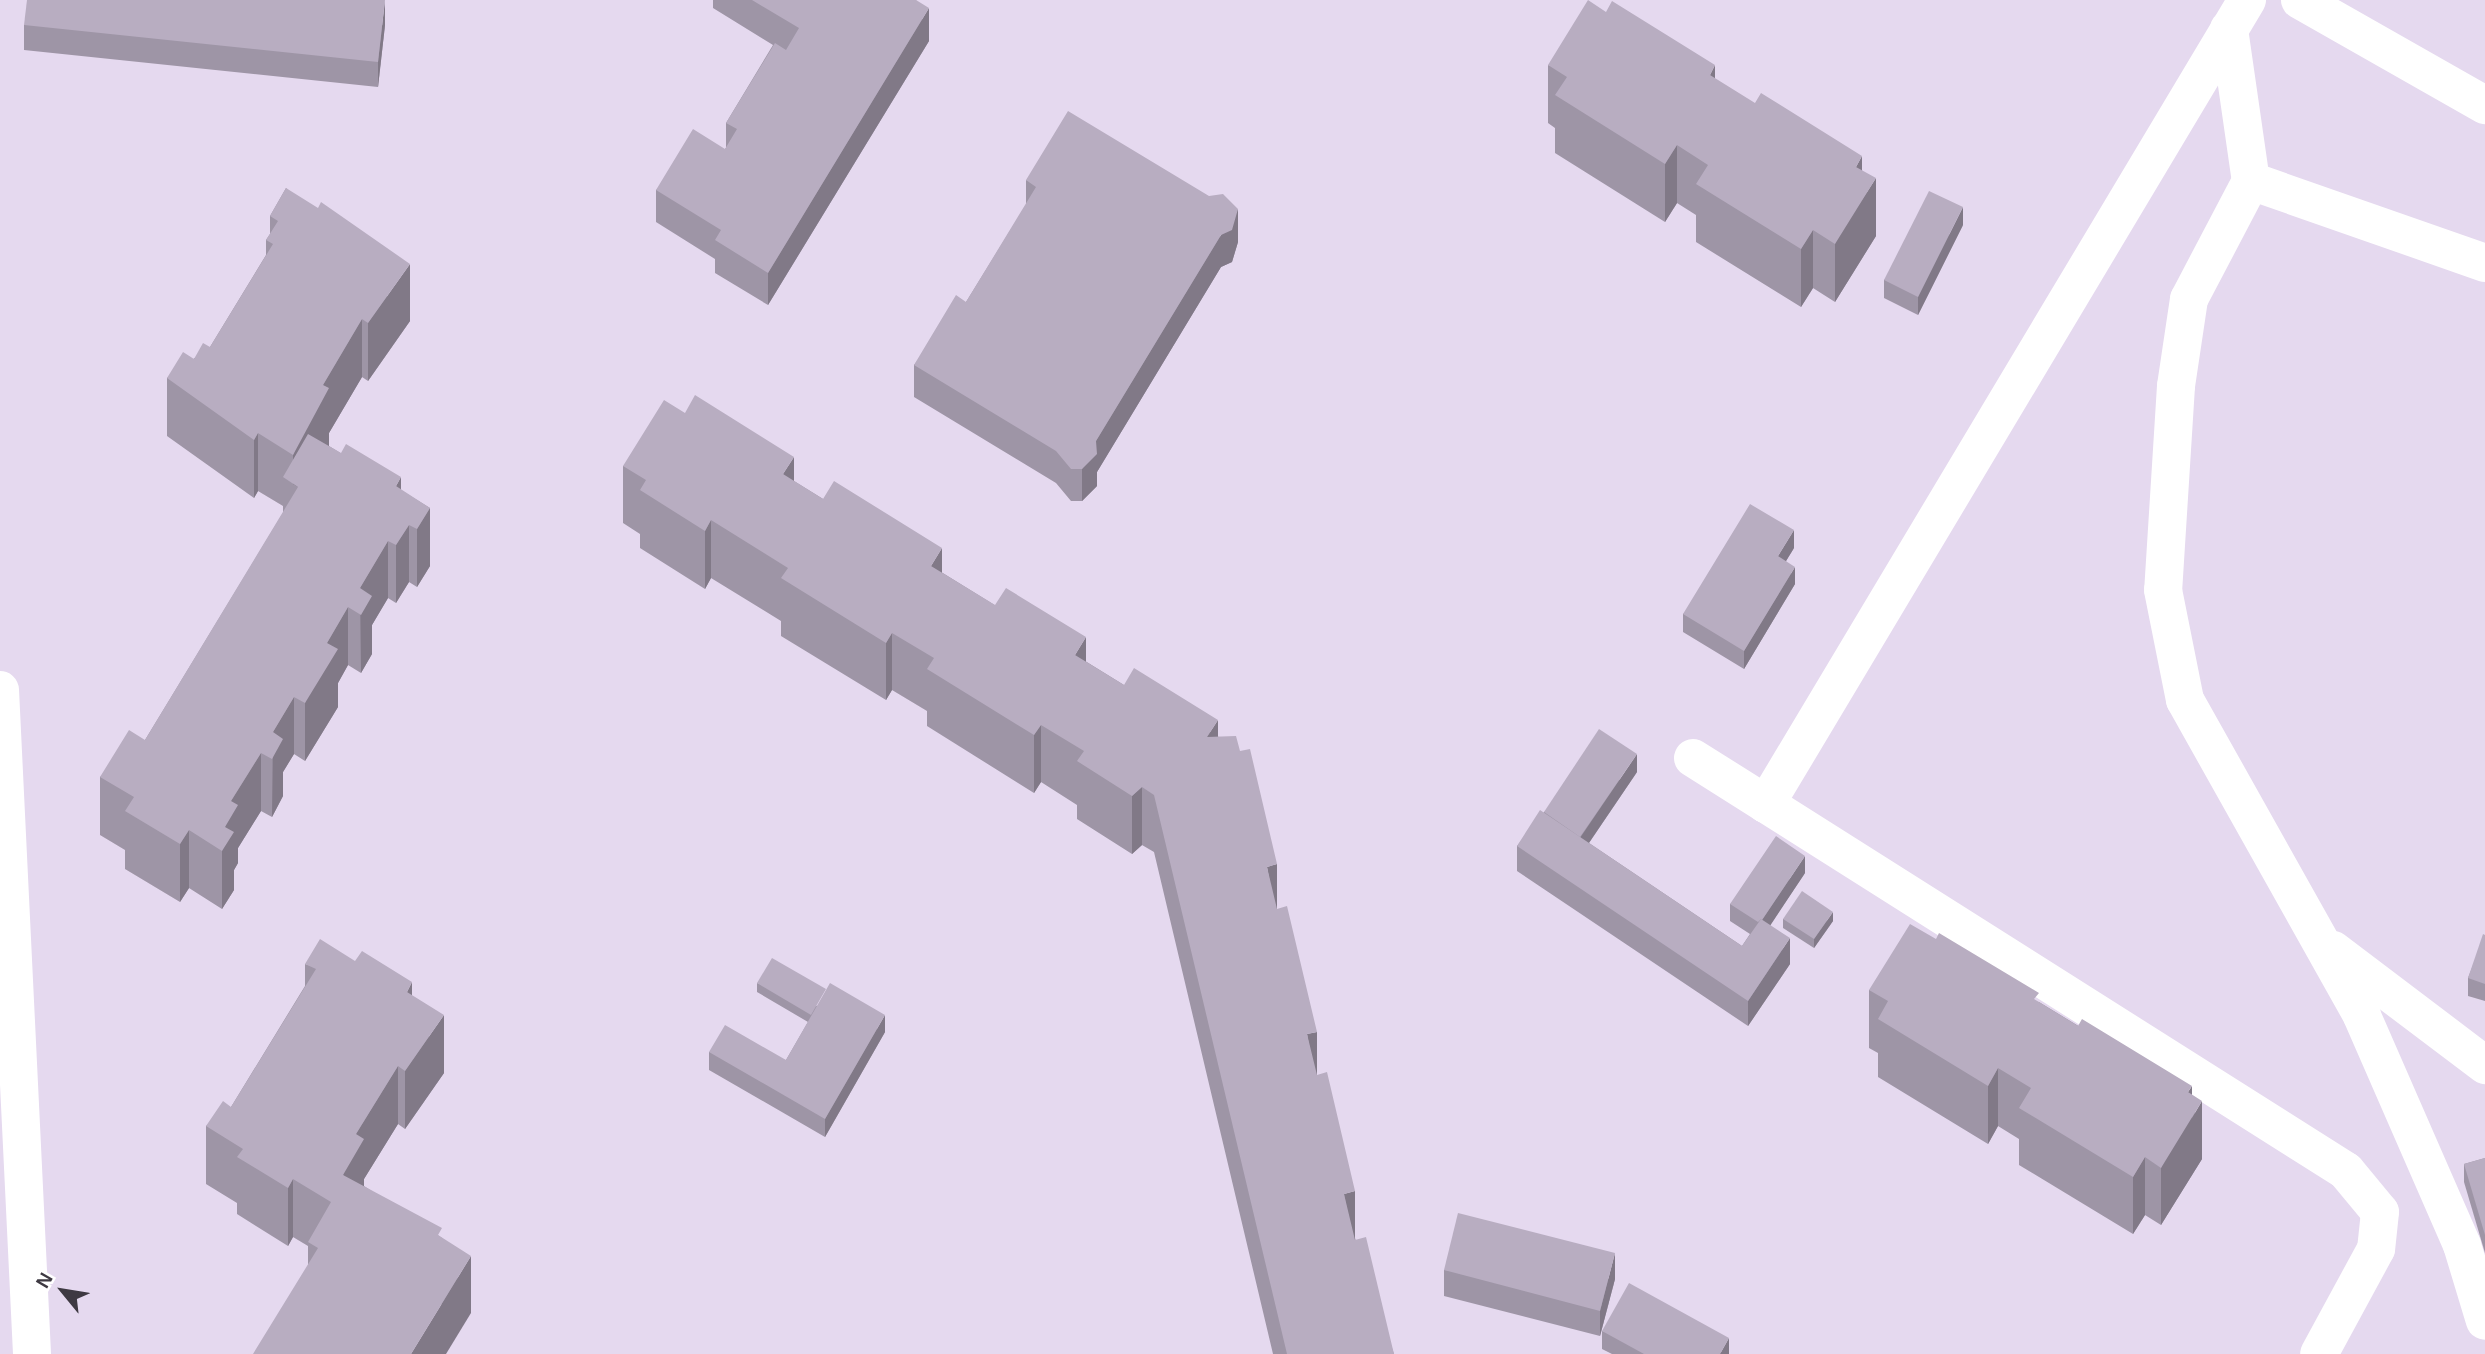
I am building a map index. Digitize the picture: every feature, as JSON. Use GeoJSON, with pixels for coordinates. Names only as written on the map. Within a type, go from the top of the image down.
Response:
{"type":"FeatureCollection","features":[{"type":"Feature","properties":{"kind":"street"},"geometry":{"type":"LineString","coordinates":[[2300,0],[2485,105]]}},
{"type":"Feature","properties":{"kind":"street"},"geometry":{"type":"LineString","coordinates":[[2238,14],[2251,181],[2189,299],[2163,590],[2185,700],[2374,1041],[2462,1245],[2485,1321]]}},
{"type":"Feature","properties":{"kind":"street"},"geometry":{"type":"LineString","coordinates":[[1766,804],[2238,14]]}},
{"type":"Feature","properties":{"kind":"street"},"geometry":{"type":"LineString","coordinates":[[2251,181],[2485,263]]}},
{"type":"Feature","properties":{"kind":"street"},"geometry":{"type":"LineString","coordinates":[[0,690],[32,1354]]}},
{"type":"Feature","properties":{"kind":"street"},"geometry":{"type":"LineString","coordinates":[[1693,758],[2346,1171],[2380,1212],[2376,1249],[2319,1354]]}},
{"type":"Feature","properties":{"kind":"street"},"geometry":{"type":"LineString","coordinates":[[2319,939],[2485,1065]]}},
{"type":"Feature","properties":{"kind":"building"},"geometry":{"type":"Polygon","coordinates":[[[27,0],[385,0],[378,62],[24,25],[27,0]]]}},
{"type":"Feature","properties":{"kind":"building"},"geometry":{"type":"Polygon","coordinates":[[[752,0],[916,0],[929,8],[768,273],[715,240],[721,230],[656,190],[693,129],[725,149],[737,129],[726,123],[775,43],[786,50],[799,28],[752,0]]]}},
{"type":"Feature","properties":{"kind":"building"},"geometry":{"type":"Polygon","coordinates":[[[1588,0],[1606,12],[1612,1],[1715,65],[1710,75],[1755,103],[1761,93],[1862,156],[1856,167],[1876,178],[1835,244],[1813,230],[1801,249],[1696,184],[1708,165],[1677,145],[1665,164],[1555,95],[1567,77],[1548,65],[1588,0]]]}},
{"type":"Feature","properties":{"kind":"building"},"geometry":{"type":"Polygon","coordinates":[[[1068,111],[1209,196],[1223,194],[1238,209],[1232,230],[1221,235],[1096,441],[1097,454],[1082,469],[1071,469],[1056,451],[914,365],[956,295],[966,302],[1036,187],[1026,180],[1068,111]]]}},
{"type":"Feature","properties":{"kind":"building"},"geometry":{"type":"Polygon","coordinates":[[[286,188],[318,208],[321,202],[410,264],[368,323],[362,319],[323,385],[329,388],[293,455],[258,433],[254,440],[167,378],[183,352],[194,359],[203,343],[210,347],[273,244],[266,240],[278,221],[270,216],[286,188]]]}},
{"type":"Feature","properties":{"kind":"building"},"geometry":{"type":"Polygon","coordinates":[[[1929,191],[1963,207],[1918,297],[1884,280],[1929,191]]]}},
{"type":"Feature","properties":{"kind":"building"},"geometry":{"type":"Polygon","coordinates":[[[695,395],[794,457],[783,474],[823,499],[834,481],[942,548],[931,566],[995,605],[1006,588],[1086,637],[1075,655],[1124,685],[1134,668],[1218,720],[1207,737],[1236,736],[1240,751],[1250,749],[1277,864],[1267,867],[1277,909],[1287,906],[1317,1032],[1307,1034],[1317,1075],[1327,1072],[1355,1191],[1344,1194],[1355,1240],[1366,1237],[1394,1354],[1287,1354],[1154,795],[1142,787],[1132,796],[1077,761],[1084,751],[1041,725],[1034,735],[927,669],[934,658],[892,633],[886,643],[781,578],[788,568],[711,520],[705,531],[640,490],[646,480],[623,466],[664,400],[685,413],[695,395]]]}},
{"type":"Feature","properties":{"kind":"building"},"geometry":{"type":"Polygon","coordinates":[[[308,434],[341,453],[346,444],[401,477],[396,486],[430,508],[417,529],[409,525],[396,545],[388,541],[360,588],[372,596],[361,615],[348,607],[327,643],[338,649],[305,703],[294,697],[273,732],[283,739],[272,759],[261,753],[231,801],[238,805],[225,827],[234,832],[222,851],[189,830],[180,844],[125,811],[134,797],[100,777],[129,730],[145,740],[298,487],[283,477],[308,434]]]}},
{"type":"Feature","properties":{"kind":"building"},"geometry":{"type":"Polygon","coordinates":[[[1750,504],[1794,530],[1778,556],[1795,567],[1744,651],[1683,614],[1750,504]]]}},
{"type":"Feature","properties":{"kind":"building"},"geometry":{"type":"Polygon","coordinates":[[[1599,729],[1637,754],[1580,837],[1544,812],[1599,729]]]}},
{"type":"Feature","properties":{"kind":"building"},"geometry":{"type":"Polygon","coordinates":[[[1540,810],[1742,946],[1761,919],[1790,938],[1748,1001],[1517,846],[1540,810]]]}},
{"type":"Feature","properties":{"kind":"building"},"geometry":{"type":"Polygon","coordinates":[[[1776,836],[1805,856],[1758,922],[1730,904],[1776,836]]]}},
{"type":"Feature","properties":{"kind":"building"},"geometry":{"type":"Polygon","coordinates":[[[1802,891],[1833,912],[1814,939],[1783,919],[1802,891]]]}},
{"type":"Feature","properties":{"kind":"building"},"geometry":{"type":"Polygon","coordinates":[[[1910,924],[1936,939],[1939,933],[2039,993],[2034,999],[2078,1026],[2082,1019],[2192,1086],[2188,1092],[2202,1101],[2161,1168],[2145,1157],[2133,1177],[2019,1108],[2031,1088],[1998,1068],[1988,1086],[1878,1019],[1888,1001],[1869,990],[1910,924]]]}},
{"type":"Feature","properties":{"kind":"building"},"geometry":{"type":"Polygon","coordinates":[[[2483,934],[2485,935],[2485,984],[2468,978],[2483,934]]]}},
{"type":"Feature","properties":{"kind":"building"},"geometry":{"type":"Polygon","coordinates":[[[320,939],[355,961],[362,951],[412,982],[407,992],[444,1015],[405,1071],[398,1066],[356,1134],[364,1139],[343,1175],[442,1228],[438,1235],[471,1256],[411,1354],[253,1354],[318,1248],[308,1242],[331,1202],[293,1179],[288,1188],[237,1157],[243,1149],[206,1126],[223,1101],[231,1107],[316,969],[305,964],[320,939]]]}},
{"type":"Feature","properties":{"kind":"building"},"geometry":{"type":"Polygon","coordinates":[[[772,958],[826,989],[811,1015],[757,983],[772,958]]]}},
{"type":"Feature","properties":{"kind":"building"},"geometry":{"type":"Polygon","coordinates":[[[830,983],[885,1015],[825,1119],[709,1052],[725,1025],[786,1060],[830,983]]]}},
{"type":"Feature","properties":{"kind":"building"},"geometry":{"type":"Polygon","coordinates":[[[2485,1158],[2485,1235],[2464,1164],[2485,1158]]]}},
{"type":"Feature","properties":{"kind":"building"},"geometry":{"type":"Polygon","coordinates":[[[1458,1213],[1615,1253],[1600,1311],[1444,1270],[1458,1213]]]}},
{"type":"Feature","properties":{"kind":"building"},"geometry":{"type":"Polygon","coordinates":[[[1629,1283],[1729,1338],[1720,1354],[1644,1354],[1602,1331],[1629,1283]]]}}]}
